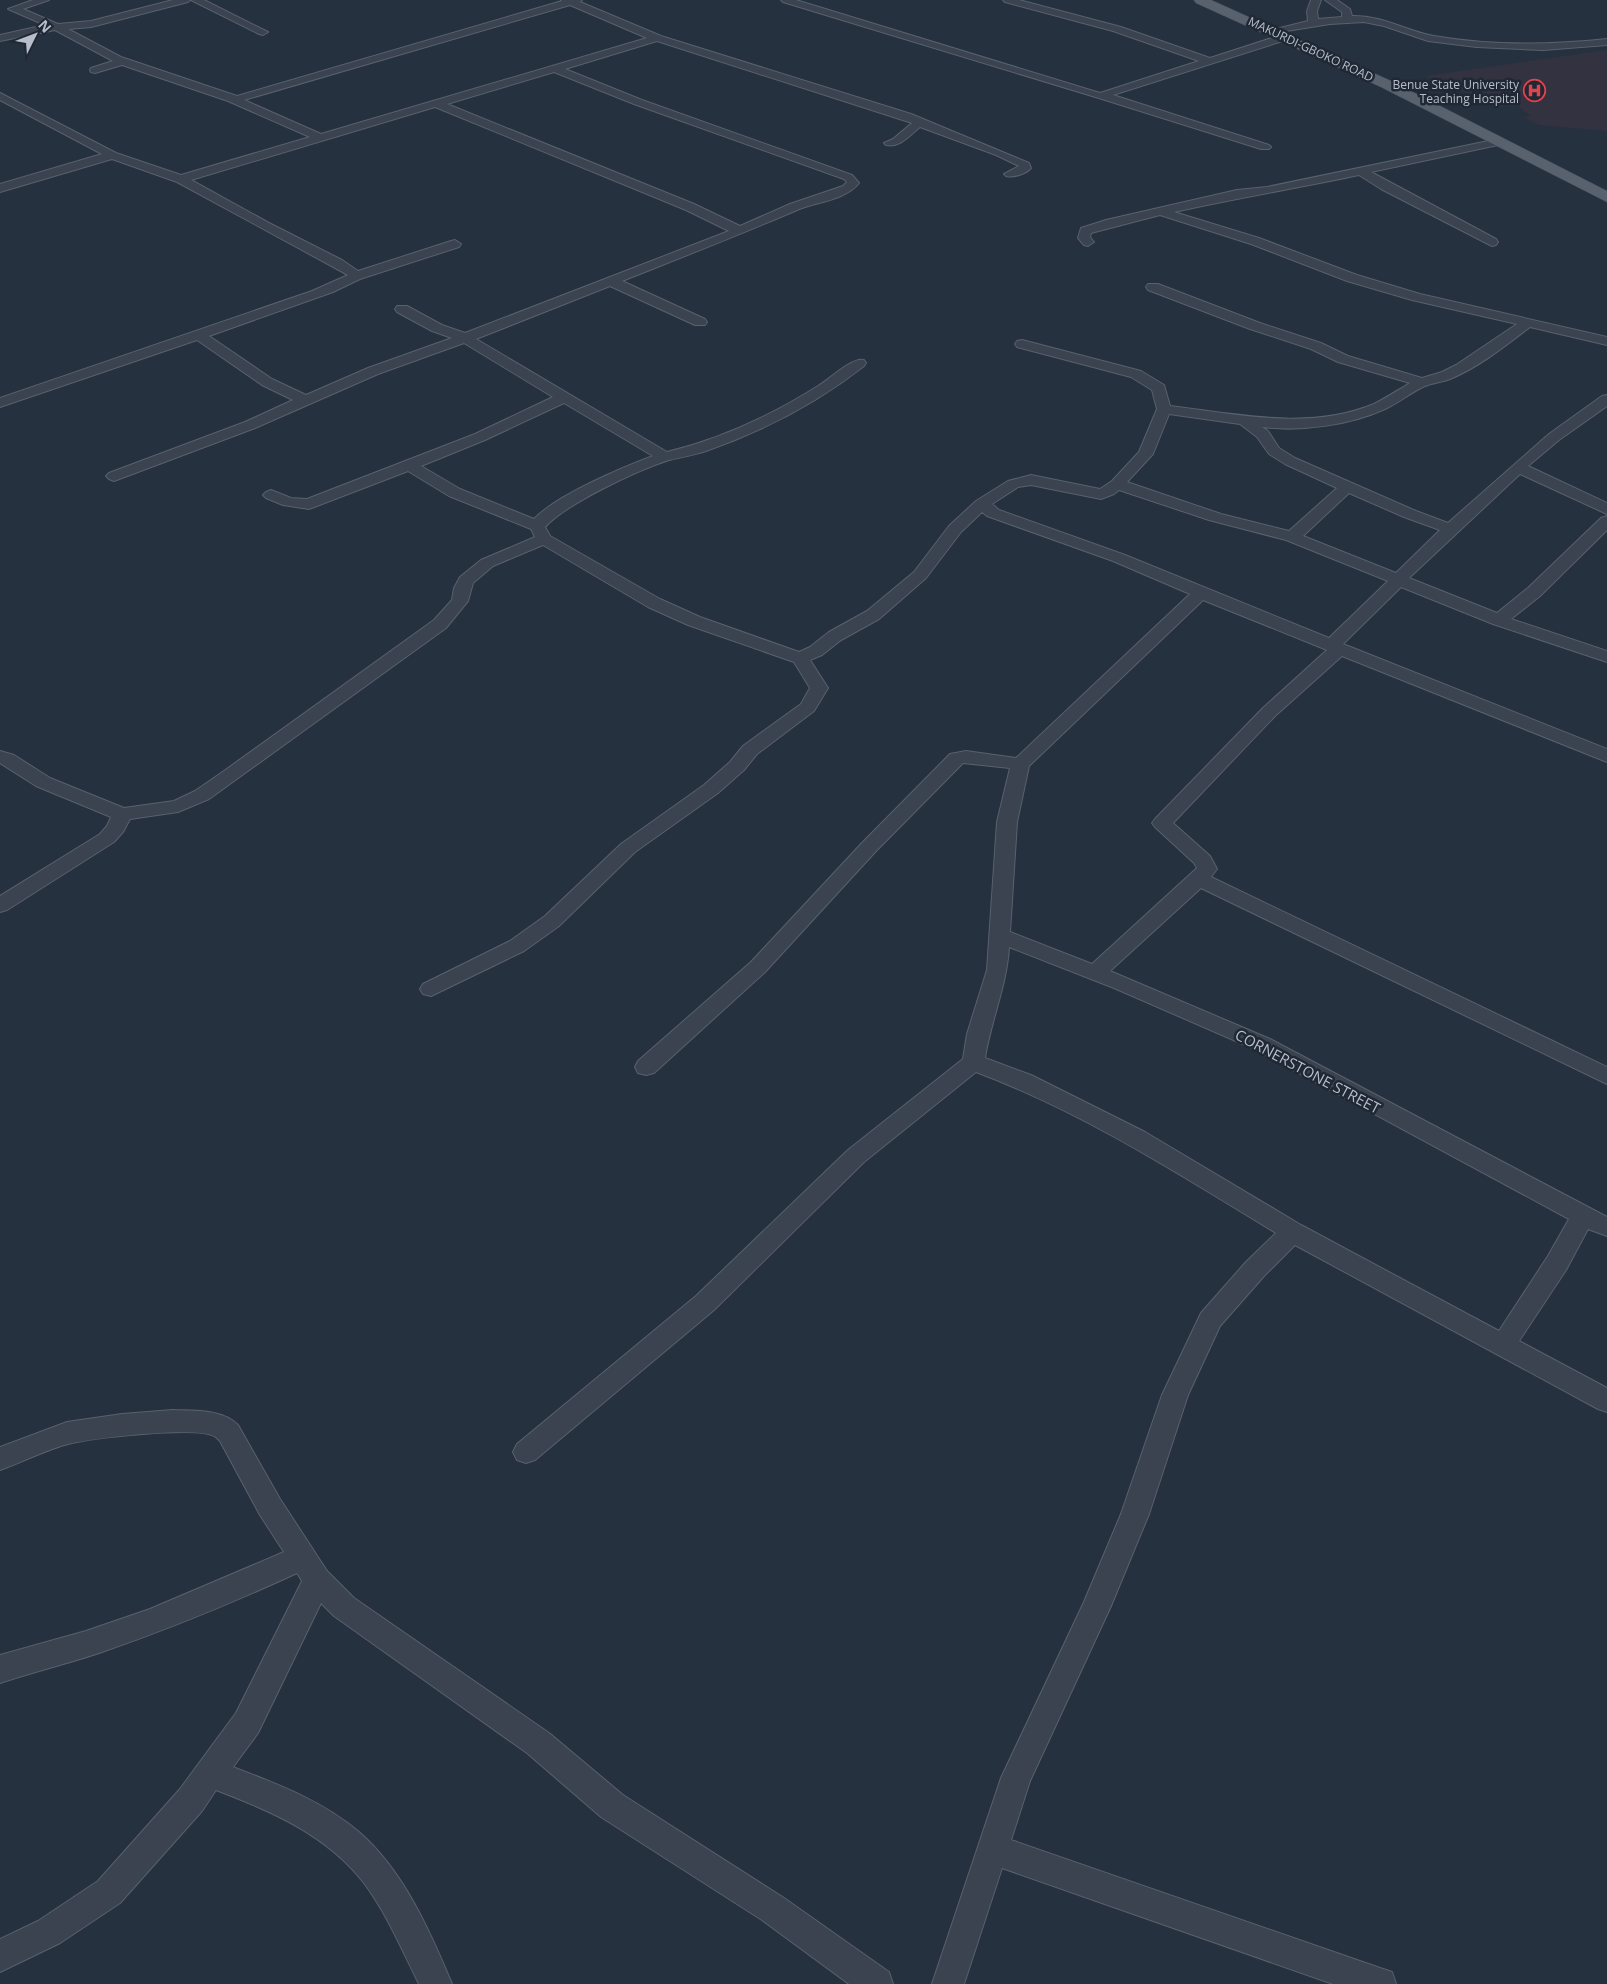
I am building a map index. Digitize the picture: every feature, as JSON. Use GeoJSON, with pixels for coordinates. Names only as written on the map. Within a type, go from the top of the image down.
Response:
{"type":"FeatureCollection","features":[{"type":"Feature","properties":{"kind":"main road","name":"MAKURDI-GBOKO ROAD"},"geometry":{"type":"LineString","coordinates":[[1200,0],[1285,33],[1607,197]]}},
{"type":"Feature","properties":{"kind":"main road"},"geometry":{"type":"LineString","coordinates":[[1214,0],[1400,83],[1607,188]]}},
{"type":"Feature","properties":{"kind":"street"},"geometry":{"type":"LineString","coordinates":[[44,0],[13,9],[56,28],[119,60],[162,77],[232,99],[320,137]]}},
{"type":"Feature","properties":{"kind":"street"},"geometry":{"type":"LineString","coordinates":[[0,38],[91,24],[185,0]]}},
{"type":"Feature","properties":{"kind":"street"},"geometry":{"type":"LineString","coordinates":[[196,0],[263,32]]}},
{"type":"Feature","properties":{"kind":"street"},"geometry":{"type":"LineString","coordinates":[[786,0],[1091,95],[1104,96],[1265,147]]}},
{"type":"Feature","properties":{"kind":"street"},"geometry":{"type":"LineString","coordinates":[[1008,0],[1117,29],[1209,61]]}},
{"type":"Feature","properties":{"kind":"street"},"geometry":{"type":"LineString","coordinates":[[1313,23],[1312,11],[1316,0]]}},
{"type":"Feature","properties":{"kind":"street"},"geometry":{"type":"LineString","coordinates":[[1330,0],[1343,6],[1347,18]]}},
{"type":"Feature","properties":{"kind":"street"},"geometry":{"type":"LineString","coordinates":[[232,99],[571,1],[657,38],[890,110],[1000,153],[1026,166],[1010,174]]}},
{"type":"Feature","properties":{"kind":"street"},"geometry":{"type":"LineString","coordinates":[[1104,96],[1209,61],[1313,23],[1347,18],[1381,22],[1424,37],[1472,44],[1540,45],[1607,42]]}},
{"type":"Feature","properties":{"kind":"street"},"geometry":{"type":"LineString","coordinates":[[181,179],[657,38]]}},
{"type":"Feature","properties":{"kind":"street"},"geometry":{"type":"LineString","coordinates":[[95,70],[116,64],[120,62],[119,60]]}},
{"type":"Feature","properties":{"kind":"street"},"geometry":{"type":"LineString","coordinates":[[114,476],[250,425],[276,412],[374,371],[465,338],[803,204],[847,189],[853,183],[848,177],[638,102],[554,68]]}},
{"type":"Feature","properties":{"kind":"street"},"geometry":{"type":"LineString","coordinates":[[0,96],[112,155],[181,179],[265,226],[337,263],[351,271],[355,276]]}},
{"type":"Feature","properties":{"kind":"street"},"geometry":{"type":"LineString","coordinates":[[435,103],[690,207],[740,230]]}},
{"type":"Feature","properties":{"kind":"street"},"geometry":{"type":"LineString","coordinates":[[890,143],[897,141],[919,122]]}},
{"type":"Feature","properties":{"kind":"street"},"geometry":{"type":"LineString","coordinates":[[1088,242],[1084,238],[1085,231],[1106,224],[1243,193],[1266,191],[1498,142]]}},
{"type":"Feature","properties":{"kind":"street"},"geometry":{"type":"LineString","coordinates":[[0,188],[112,155]]}},
{"type":"Feature","properties":{"kind":"street"},"geometry":{"type":"LineString","coordinates":[[1361,171],[1492,242]]}},
{"type":"Feature","properties":{"kind":"street"},"geometry":{"type":"LineString","coordinates":[[1162,212],[1255,241],[1352,278],[1407,294],[1607,341]]}},
{"type":"Feature","properties":{"kind":"street"},"geometry":{"type":"LineString","coordinates":[[0,403],[33,390],[84,375],[199,335],[319,292],[355,276],[455,244]]}},
{"type":"Feature","properties":{"kind":"street"},"geometry":{"type":"LineString","coordinates":[[610,281],[700,322]]}},
{"type":"Feature","properties":{"kind":"street"},"geometry":{"type":"LineString","coordinates":[[1153,287],[1255,326],[1316,346],[1343,359],[1422,382]]}},
{"type":"Feature","properties":{"kind":"street"},"geometry":{"type":"LineString","coordinates":[[402,309],[437,328],[465,338],[665,456]]}},
{"type":"Feature","properties":{"kind":"street"},"geometry":{"type":"LineString","coordinates":[[1164,409],[1242,419],[1270,429],[1350,416],[1377,407],[1422,382],[1436,380],[1472,361],[1504,341],[1528,322]]}},
{"type":"Feature","properties":{"kind":"street"},"geometry":{"type":"LineString","coordinates":[[199,335],[267,382],[305,400]]}},
{"type":"Feature","properties":{"kind":"street"},"geometry":{"type":"LineString","coordinates":[[800,658],[816,651],[835,636],[873,616],[920,575],[955,530],[969,517],[988,508],[1013,484],[1025,480],[1070,486],[1101,494],[1109,491],[1117,484],[1146,454],[1164,409],[1159,388],[1144,377],[1022,344]]}},
{"type":"Feature","properties":{"kind":"street"},"geometry":{"type":"LineString","coordinates":[[0,757],[7,759],[43,782],[122,814],[178,806],[202,795],[440,624],[460,601],[462,588],[466,580],[487,563],[541,532],[547,514],[665,456],[697,450],[807,400],[836,383],[859,363]]}},
{"type":"Feature","properties":{"kind":"street"},"geometry":{"type":"LineString","coordinates":[[271,495],[288,502],[309,504],[480,437],[564,397]]}},
{"type":"Feature","properties":{"kind":"street"},"geometry":{"type":"LineString","coordinates":[[1094,973],[1199,879],[1207,869],[1203,860],[1162,823],[1192,790],[1451,529],[1553,438],[1607,399]]}},
{"type":"Feature","properties":{"kind":"street"},"geometry":{"type":"LineString","coordinates":[[1270,429],[1271,448],[1279,455],[1347,487],[1451,529]]}},
{"type":"Feature","properties":{"kind":"street"},"geometry":{"type":"LineString","coordinates":[[410,465],[422,475],[474,502],[541,532],[654,603],[694,621],[800,658],[819,688],[808,707],[750,750],[737,766],[711,790],[628,848],[604,869],[552,922],[517,946],[431,989]]}},
{"type":"Feature","properties":{"kind":"street"},"geometry":{"type":"LineString","coordinates":[[1519,468],[1607,509]]}},
{"type":"Feature","properties":{"kind":"street"},"geometry":{"type":"LineString","coordinates":[[1117,484],[1215,517],[1292,537],[1499,620],[1607,657]]}},
{"type":"Feature","properties":{"kind":"street"},"geometry":{"type":"LineString","coordinates":[[1292,537],[1347,487]]}},
{"type":"Feature","properties":{"kind":"street"},"geometry":{"type":"LineString","coordinates":[[988,508],[1119,558],[1335,648],[1607,756]]}},
{"type":"Feature","properties":{"kind":"street"},"geometry":{"type":"LineString","coordinates":[[1499,620],[1534,592],[1607,521]]}},
{"type":"Feature","properties":{"kind":"street"},"geometry":{"type":"LineString","coordinates":[[526,1452],[705,1303],[856,1156],[973,1062],[978,1034],[997,970],[1007,822],[1020,764],[1201,593]]}},
{"type":"Feature","properties":{"kind":"street"},"geometry":{"type":"LineString","coordinates":[[646,1067],[758,967],[869,848],[957,758],[966,757],[1020,764]]}},
{"type":"Feature","properties":{"kind":"street"},"geometry":{"type":"LineString","coordinates":[[0,905],[107,838],[116,828],[122,814]]}},
{"type":"Feature","properties":{"kind":"street"},"geometry":{"type":"LineString","coordinates":[[1199,879],[1607,1076]]}},
{"type":"Feature","properties":{"kind":"street","name":"CORNERSTONE STREET"},"geometry":{"type":"LineString","coordinates":[[999,935],[1262,1044],[1583,1216],[1607,1227]]}},
{"type":"Feature","properties":{"kind":"street"},"geometry":{"type":"LineString","coordinates":[[973,1062],[1023,1082],[1137,1138],[1293,1232],[1607,1401]]}},
{"type":"Feature","properties":{"kind":"street"},"geometry":{"type":"LineString","coordinates":[[1503,1345],[1557,1262],[1583,1216]]}},
{"type":"Feature","properties":{"kind":"street"},"geometry":{"type":"LineString","coordinates":[[948,1984],[1016,1778],[1097,1606],[1135,1514],[1174,1395],[1210,1320],[1255,1269],[1293,1232]]}},
{"type":"Feature","properties":{"kind":"street"},"geometry":{"type":"LineString","coordinates":[[0,1459],[67,1433],[122,1425],[173,1421],[205,1422],[223,1428],[229,1433],[270,1507],[310,1568],[344,1607],[538,1743],[612,1806],[773,1909],[877,1984]]}},
{"type":"Feature","properties":{"kind":"street"},"geometry":{"type":"LineString","coordinates":[[0,1669],[42,1655],[98,1640],[244,1584],[310,1568]]}},
{"type":"Feature","properties":{"kind":"street"},"geometry":{"type":"LineString","coordinates":[[0,1956],[49,1932],[109,1892],[191,1800],[247,1723],[284,1651],[310,1568]]}},
{"type":"Feature","properties":{"kind":"street"},"geometry":{"type":"LineString","coordinates":[[210,1773],[274,1798],[325,1826],[348,1842],[369,1865],[398,1908],[436,1984]]}},
{"type":"Feature","properties":{"kind":"street"},"geometry":{"type":"LineString","coordinates":[[992,1848],[1380,1984]]}},
{"type":"Feature","properties":{"kind":"shaded area","name":"Benue State University Teaching Hospital"},"geometry":{"type":"Polygon","coordinates":[[[1607,50],[1607,131],[1538,125],[1523,117],[1531,116],[1518,106],[1500,107],[1425,76],[1607,50]]]}},
{"type":"Feature","properties":{"kind":"place","name":"Benue State University Teaching Hospital"},"geometry":{"type":"Point","coordinates":[1535,91]}}]}
